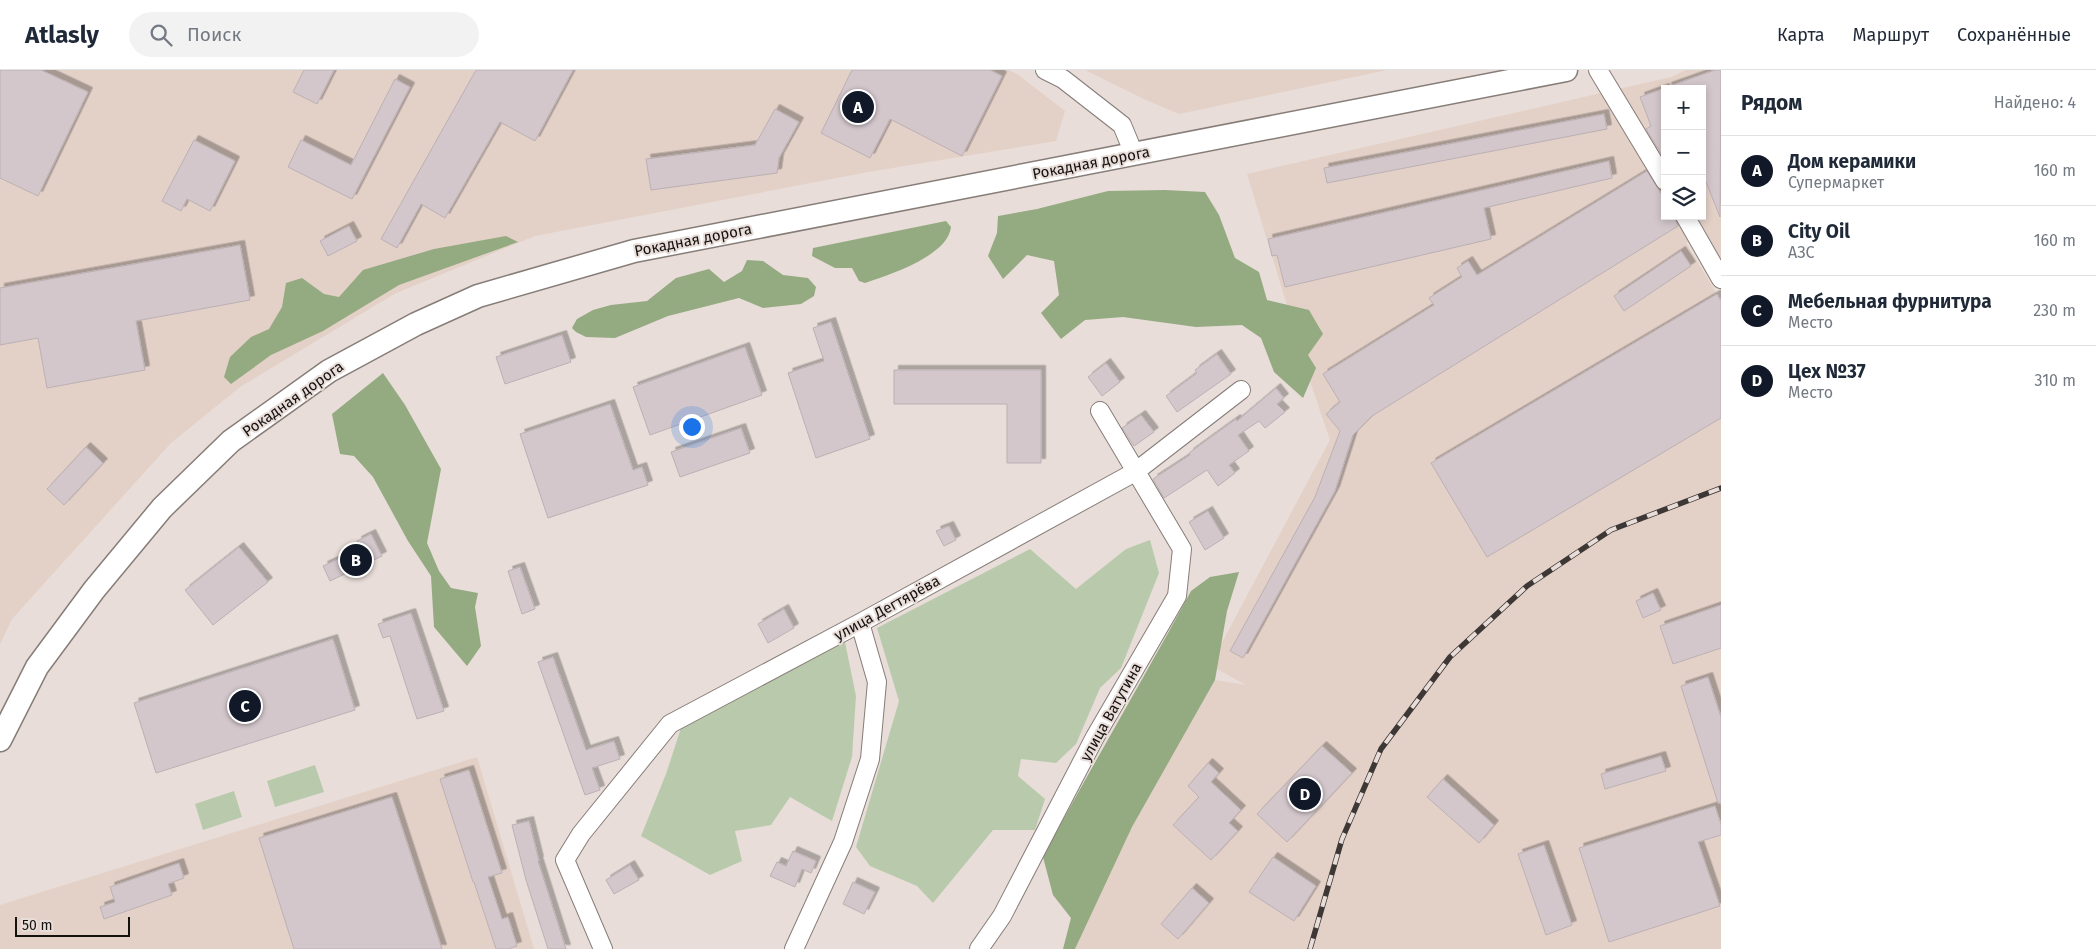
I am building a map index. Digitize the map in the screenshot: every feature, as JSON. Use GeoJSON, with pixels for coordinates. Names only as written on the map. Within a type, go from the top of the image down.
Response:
{"type":"FeatureCollection","features":[{"type":"Feature","properties":{"kind":"main road","name":"Рокадная дорога"},"geometry":{"type":"LineString","coordinates":[[0,740],[37,667],[94,590],[162,508],[231,441],[329,371],[416,324],[478,296],[634,251],[1566,70]]}},
{"type":"Feature","properties":{"kind":"street"},"geometry":{"type":"LineString","coordinates":[[1045,70],[1063,79],[1122,125],[1134,154]]}},
{"type":"Feature","properties":{"kind":"street"},"geometry":{"type":"LineString","coordinates":[[1598,70],[1661,175]]}},
{"type":"Feature","properties":{"kind":"street"},"geometry":{"type":"LineString","coordinates":[[1686,220],[1721,279]]}},
{"type":"Feature","properties":{"kind":"street","name":"улица Дегтярёва"},"geometry":{"type":"LineString","coordinates":[[603,949],[565,860],[581,834],[670,724],[860,623],[1135,472],[1241,390]]}},
{"type":"Feature","properties":{"kind":"street","name":"улица Ватутина"},"geometry":{"type":"LineString","coordinates":[[978,949],[1002,916],[1095,737],[1178,596],[1182,548],[1100,412]]}},
{"type":"Feature","properties":{"kind":"street"},"geometry":{"type":"LineString","coordinates":[[794,949],[843,842],[870,759],[877,682],[860,623]]}},
{"type":"Feature","properties":{"kind":"shaded area"},"geometry":{"type":"Polygon","coordinates":[[[0,70],[1009,70],[1065,111],[1056,141],[868,172],[535,236],[396,293],[240,387],[171,443],[12,619],[0,644],[0,70]]]}},
{"type":"Feature","properties":{"kind":"shaded area"},"geometry":{"type":"Polygon","coordinates":[[[1085,70],[1387,70],[1179,114],[1085,70]]]}},
{"type":"Feature","properties":{"kind":"shaded area"},"geometry":{"type":"Polygon","coordinates":[[[1686,70],[1721,70],[1721,262],[1704,231],[1686,243],[1721,301],[1721,949],[1075,949],[1132,827],[1215,680],[1246,685],[1210,665],[1330,440],[1247,174],[1671,77],[1686,70]]]}},
{"type":"Feature","properties":{"kind":"shaded area"},"geometry":{"type":"Polygon","coordinates":[[[477,757],[534,949],[0,949],[0,905],[477,757]]]}},
{"type":"Feature","properties":{"kind":"green space"},"geometry":{"type":"Polygon","coordinates":[[[1165,190],[1205,192],[1219,215],[1235,258],[1259,272],[1267,300],[1309,310],[1323,334],[1308,355],[1316,368],[1303,398],[1274,372],[1261,338],[1242,325],[1196,327],[1123,317],[1085,320],[1061,339],[1041,313],[1059,295],[1054,261],[1027,255],[1003,279],[988,256],[997,233],[998,216],[1037,209],[1108,191],[1165,190]]]}},
{"type":"Feature","properties":{"kind":"green space"},"geometry":{"type":"Polygon","coordinates":[[[946,221],[951,227],[940,247],[916,263],[865,283],[859,281],[852,268],[835,268],[812,256],[813,248],[946,221]]]}},
{"type":"Feature","properties":{"kind":"green space"},"geometry":{"type":"Polygon","coordinates":[[[506,236],[518,242],[399,285],[323,331],[271,355],[231,384],[224,377],[230,357],[251,337],[269,329],[282,307],[286,283],[302,278],[324,294],[339,297],[363,270],[434,249],[506,236]]]}},
{"type":"Feature","properties":{"kind":"green space"},"geometry":{"type":"Polygon","coordinates":[[[747,260],[763,261],[783,275],[808,278],[816,287],[814,296],[801,304],[763,308],[739,298],[668,316],[615,338],[586,337],[572,328],[577,319],[593,310],[611,305],[647,301],[676,278],[709,269],[724,282],[742,271],[747,260]]]}},
{"type":"Feature","properties":{"kind":"green space"},"geometry":{"type":"Polygon","coordinates":[[[383,373],[405,405],[441,469],[427,543],[439,571],[451,588],[478,593],[475,607],[481,646],[467,666],[434,627],[431,576],[408,541],[373,477],[354,456],[340,454],[332,414],[383,373]]]}},
{"type":"Feature","properties":{"kind":"green space"},"geometry":{"type":"Polygon","coordinates":[[[1150,540],[1159,573],[1121,668],[1100,688],[1076,744],[1056,763],[1021,759],[1018,776],[1045,799],[1035,830],[993,830],[933,903],[917,886],[870,866],[856,847],[899,701],[877,628],[1030,549],[1076,589],[1126,549],[1150,540]]]}},
{"type":"Feature","properties":{"kind":"green space"},"geometry":{"type":"Polygon","coordinates":[[[1239,572],[1227,611],[1215,680],[1132,827],[1075,949],[1063,949],[1071,918],[1053,895],[1043,857],[1191,591],[1210,577],[1239,572]]]}},
{"type":"Feature","properties":{"kind":"green space"},"geometry":{"type":"Polygon","coordinates":[[[845,642],[856,696],[852,757],[832,821],[790,797],[771,825],[735,831],[742,861],[710,875],[641,836],[666,774],[681,728],[845,642]]]}},
{"type":"Feature","properties":{"kind":"green space"},"geometry":{"type":"Polygon","coordinates":[[[315,765],[324,792],[275,807],[267,781],[315,765]]]}},
{"type":"Feature","properties":{"kind":"green space"},"geometry":{"type":"Polygon","coordinates":[[[234,791],[242,817],[203,830],[195,804],[234,791]]]}},
{"type":"Feature","properties":{"kind":"building"},"geometry":{"type":"Polygon","coordinates":[[[0,70],[41,70],[88,92],[38,196],[0,178],[0,70]]]}},
{"type":"Feature","properties":{"kind":"building"},"geometry":{"type":"Polygon","coordinates":[[[304,70],[334,70],[317,104],[293,92],[304,70]]]}},
{"type":"Feature","properties":{"kind":"building"},"geometry":{"type":"Polygon","coordinates":[[[476,70],[573,70],[535,141],[500,122],[445,218],[421,204],[397,248],[381,239],[476,70]]]}},
{"type":"Feature","properties":{"kind":"building"},"geometry":{"type":"Polygon","coordinates":[[[852,70],[990,70],[1002,76],[962,156],[890,119],[870,158],[821,133],[852,70]]]}},
{"type":"Feature","properties":{"kind":"building"},"geometry":{"type":"Polygon","coordinates":[[[1715,70],[1721,70],[1720,217],[1706,182],[1706,85],[1673,85],[1715,70]]]}},
{"type":"Feature","properties":{"kind":"building"},"geometry":{"type":"Polygon","coordinates":[[[395,79],[410,87],[352,199],[288,167],[301,140],[351,165],[395,79]]]}},
{"type":"Feature","properties":{"kind":"building"},"geometry":{"type":"Polygon","coordinates":[[[1661,89],[1661,153],[1646,129],[1651,126],[1640,97],[1661,89]]]}},
{"type":"Feature","properties":{"kind":"building"},"geometry":{"type":"Polygon","coordinates":[[[775,109],[799,122],[779,158],[777,173],[651,190],[646,159],[755,145],[775,109]]]}},
{"type":"Feature","properties":{"kind":"building"},"geometry":{"type":"Polygon","coordinates":[[[1604,114],[1607,129],[1327,183],[1324,168],[1604,114]]]}},
{"type":"Feature","properties":{"kind":"building"},"geometry":{"type":"Polygon","coordinates":[[[194,140],[235,161],[210,211],[187,199],[181,211],[162,201],[194,140]]]}},
{"type":"Feature","properties":{"kind":"building"},"geometry":{"type":"Polygon","coordinates":[[[1609,161],[1612,178],[1484,208],[1491,239],[1285,287],[1277,255],[1272,256],[1268,239],[1609,161]]]}},
{"type":"Feature","properties":{"kind":"building"},"geometry":{"type":"Polygon","coordinates":[[[1647,171],[1661,194],[1661,220],[1676,220],[1678,226],[1372,416],[1353,435],[1335,491],[1243,658],[1230,651],[1315,497],[1340,431],[1326,414],[1340,402],[1323,374],[1434,305],[1429,298],[1462,277],[1457,268],[1468,261],[1477,275],[1647,171]]]}},
{"type":"Feature","properties":{"kind":"building"},"geometry":{"type":"Polygon","coordinates":[[[349,226],[357,241],[328,256],[320,241],[349,226]]]}},
{"type":"Feature","properties":{"kind":"building"},"geometry":{"type":"Polygon","coordinates":[[[240,245],[250,300],[136,321],[145,370],[47,388],[38,338],[0,345],[0,288],[240,245]]]}},
{"type":"Feature","properties":{"kind":"building"},"geometry":{"type":"Polygon","coordinates":[[[1681,251],[1691,266],[1624,311],[1614,296],[1681,251]]]}},
{"type":"Feature","properties":{"kind":"building"},"geometry":{"type":"Polygon","coordinates":[[[1717,294],[1721,301],[1721,418],[1487,557],[1431,463],[1717,294]]]}},
{"type":"Feature","properties":{"kind":"building"},"geometry":{"type":"Polygon","coordinates":[[[831,322],[870,439],[816,458],[788,373],[824,361],[813,328],[831,322]]]}},
{"type":"Feature","properties":{"kind":"building"},"geometry":{"type":"Polygon","coordinates":[[[562,335],[571,362],[505,384],[496,357],[562,335]]]}},
{"type":"Feature","properties":{"kind":"building"},"geometry":{"type":"Polygon","coordinates":[[[745,347],[762,395],[650,435],[633,387],[745,347]]]}},
{"type":"Feature","properties":{"kind":"building"},"geometry":{"type":"Polygon","coordinates":[[[1217,354],[1231,374],[1177,412],[1166,396],[1197,373],[1195,370],[1217,354]]]}},
{"type":"Feature","properties":{"kind":"building"},"geometry":{"type":"Polygon","coordinates":[[[1106,363],[1120,382],[1102,396],[1088,377],[1106,363]]]}},
{"type":"Feature","properties":{"kind":"building"},"geometry":{"type":"Polygon","coordinates":[[[894,370],[1041,370],[1041,463],[1007,463],[1007,404],[894,404],[894,370]]]}},
{"type":"Feature","properties":{"kind":"building"},"geometry":{"type":"Polygon","coordinates":[[[1276,388],[1284,398],[1277,404],[1285,412],[1265,428],[1259,421],[1238,435],[1249,451],[1229,465],[1235,473],[1218,486],[1207,470],[1164,498],[1153,479],[1190,455],[1189,453],[1236,419],[1237,421],[1276,388]]]}},
{"type":"Feature","properties":{"kind":"building"},"geometry":{"type":"Polygon","coordinates":[[[610,404],[633,470],[642,467],[648,485],[548,518],[520,434],[610,404]]]}},
{"type":"Feature","properties":{"kind":"building"},"geometry":{"type":"Polygon","coordinates":[[[1141,415],[1154,432],[1134,446],[1122,428],[1141,415]]]}},
{"type":"Feature","properties":{"kind":"building"},"geometry":{"type":"Polygon","coordinates":[[[741,428],[750,453],[680,477],[671,452],[741,428]]]}},
{"type":"Feature","properties":{"kind":"building"},"geometry":{"type":"Polygon","coordinates":[[[86,447],[103,463],[64,505],[47,489],[86,447]]]}},
{"type":"Feature","properties":{"kind":"building"},"geometry":{"type":"Polygon","coordinates":[[[1208,511],[1224,538],[1205,550],[1189,522],[1208,511]]]}},
{"type":"Feature","properties":{"kind":"building"},"geometry":{"type":"Polygon","coordinates":[[[949,526],[956,540],[944,546],[936,531],[949,526]]]}},
{"type":"Feature","properties":{"kind":"building"},"geometry":{"type":"Polygon","coordinates":[[[371,534],[382,556],[330,581],[323,566],[360,549],[357,541],[371,534]]]}},
{"type":"Feature","properties":{"kind":"building"},"geometry":{"type":"Polygon","coordinates":[[[239,547],[268,582],[213,625],[185,590],[239,547]]]}},
{"type":"Feature","properties":{"kind":"building"},"geometry":{"type":"Polygon","coordinates":[[[520,567],[535,609],[522,614],[508,571],[520,567]]]}},
{"type":"Feature","properties":{"kind":"building"},"geometry":{"type":"Polygon","coordinates":[[[1653,593],[1661,610],[1643,618],[1636,601],[1653,593]]]}},
{"type":"Feature","properties":{"kind":"building"},"geometry":{"type":"Polygon","coordinates":[[[1721,605],[1721,648],[1673,664],[1660,626],[1721,605]]]}},
{"type":"Feature","properties":{"kind":"building"},"geometry":{"type":"Polygon","coordinates":[[[784,609],[794,628],[768,643],[758,624],[784,609]]]}},
{"type":"Feature","properties":{"kind":"building"},"geometry":{"type":"Polygon","coordinates":[[[411,613],[444,711],[417,719],[390,636],[383,638],[378,624],[411,613]]]}},
{"type":"Feature","properties":{"kind":"building"},"geometry":{"type":"Polygon","coordinates":[[[333,639],[355,710],[156,773],[134,703],[333,639]]]}},
{"type":"Feature","properties":{"kind":"building"},"geometry":{"type":"Polygon","coordinates":[[[553,657],[586,750],[614,741],[620,759],[592,768],[600,790],[585,795],[538,662],[553,657]]]}},
{"type":"Feature","properties":{"kind":"building"},"geometry":{"type":"Polygon","coordinates":[[[1708,677],[1721,717],[1721,803],[1718,803],[1681,686],[1708,677]]]}},
{"type":"Feature","properties":{"kind":"building"},"geometry":{"type":"Polygon","coordinates":[[[1322,746],[1352,773],[1287,842],[1257,814],[1322,746]]]}},
{"type":"Feature","properties":{"kind":"building"},"geometry":{"type":"Polygon","coordinates":[[[1661,756],[1666,771],[1605,789],[1601,774],[1661,756]]]}},
{"type":"Feature","properties":{"kind":"building"},"geometry":{"type":"Polygon","coordinates":[[[1208,763],[1219,773],[1211,782],[1241,810],[1229,823],[1238,831],[1211,860],[1173,825],[1199,797],[1188,786],[1208,763]]]}},
{"type":"Feature","properties":{"kind":"building"},"geometry":{"type":"Polygon","coordinates":[[[469,770],[502,873],[488,877],[502,919],[508,917],[517,946],[508,949],[496,949],[440,779],[469,770]]]}},
{"type":"Feature","properties":{"kind":"building"},"geometry":{"type":"Polygon","coordinates":[[[1443,779],[1494,825],[1479,843],[1427,797],[1443,779]]]}},
{"type":"Feature","properties":{"kind":"building"},"geometry":{"type":"Polygon","coordinates":[[[392,797],[442,949],[294,949],[259,838],[392,797]]]}},
{"type":"Feature","properties":{"kind":"building"},"geometry":{"type":"Polygon","coordinates":[[[1715,806],[1721,824],[1721,835],[1698,842],[1720,906],[1609,942],[1579,848],[1715,806]]]}},
{"type":"Feature","properties":{"kind":"building"},"geometry":{"type":"Polygon","coordinates":[[[529,821],[538,861],[566,949],[548,949],[526,880],[512,825],[529,821]]]}},
{"type":"Feature","properties":{"kind":"building"},"geometry":{"type":"Polygon","coordinates":[[[1544,845],[1572,925],[1546,935],[1518,854],[1544,845]]]}},
{"type":"Feature","properties":{"kind":"building"},"geometry":{"type":"Polygon","coordinates":[[[793,851],[816,861],[811,873],[802,869],[795,887],[770,876],[777,862],[786,866],[793,851]]]}},
{"type":"Feature","properties":{"kind":"building"},"geometry":{"type":"Polygon","coordinates":[[[1273,857],[1316,886],[1294,921],[1249,892],[1273,857]]]}},
{"type":"Feature","properties":{"kind":"building"},"geometry":{"type":"Polygon","coordinates":[[[179,863],[184,878],[168,884],[172,895],[104,919],[100,907],[115,902],[110,887],[179,863]]]}},
{"type":"Feature","properties":{"kind":"building"},"geometry":{"type":"Polygon","coordinates":[[[630,865],[639,880],[614,894],[606,880],[630,865]]]}},
{"type":"Feature","properties":{"kind":"building"},"geometry":{"type":"Polygon","coordinates":[[[853,882],[875,892],[864,914],[843,904],[853,882]]]}},
{"type":"Feature","properties":{"kind":"building"},"geometry":{"type":"Polygon","coordinates":[[[1192,888],[1209,903],[1178,939],[1161,924],[1192,888]]]}},
{"type":"Feature","properties":{"kind":"railway"},"geometry":{"type":"LineString","coordinates":[[1310,949],[1342,839],[1381,749],[1450,657],[1527,586],[1611,530],[1721,488]]}},
{"type":"Feature","properties":{"kind":"place","name":"Дом керамики"},"geometry":{"type":"Point","coordinates":[858,107]}},
{"type":"Feature","properties":{"kind":"place","name":"City Oil"},"geometry":{"type":"Point","coordinates":[356,560]}},
{"type":"Feature","properties":{"kind":"place","name":"Мебельная фурнитура"},"geometry":{"type":"Point","coordinates":[245,706]}},
{"type":"Feature","properties":{"kind":"place","name":"Цех №37"},"geometry":{"type":"Point","coordinates":[1305,794]}}]}
